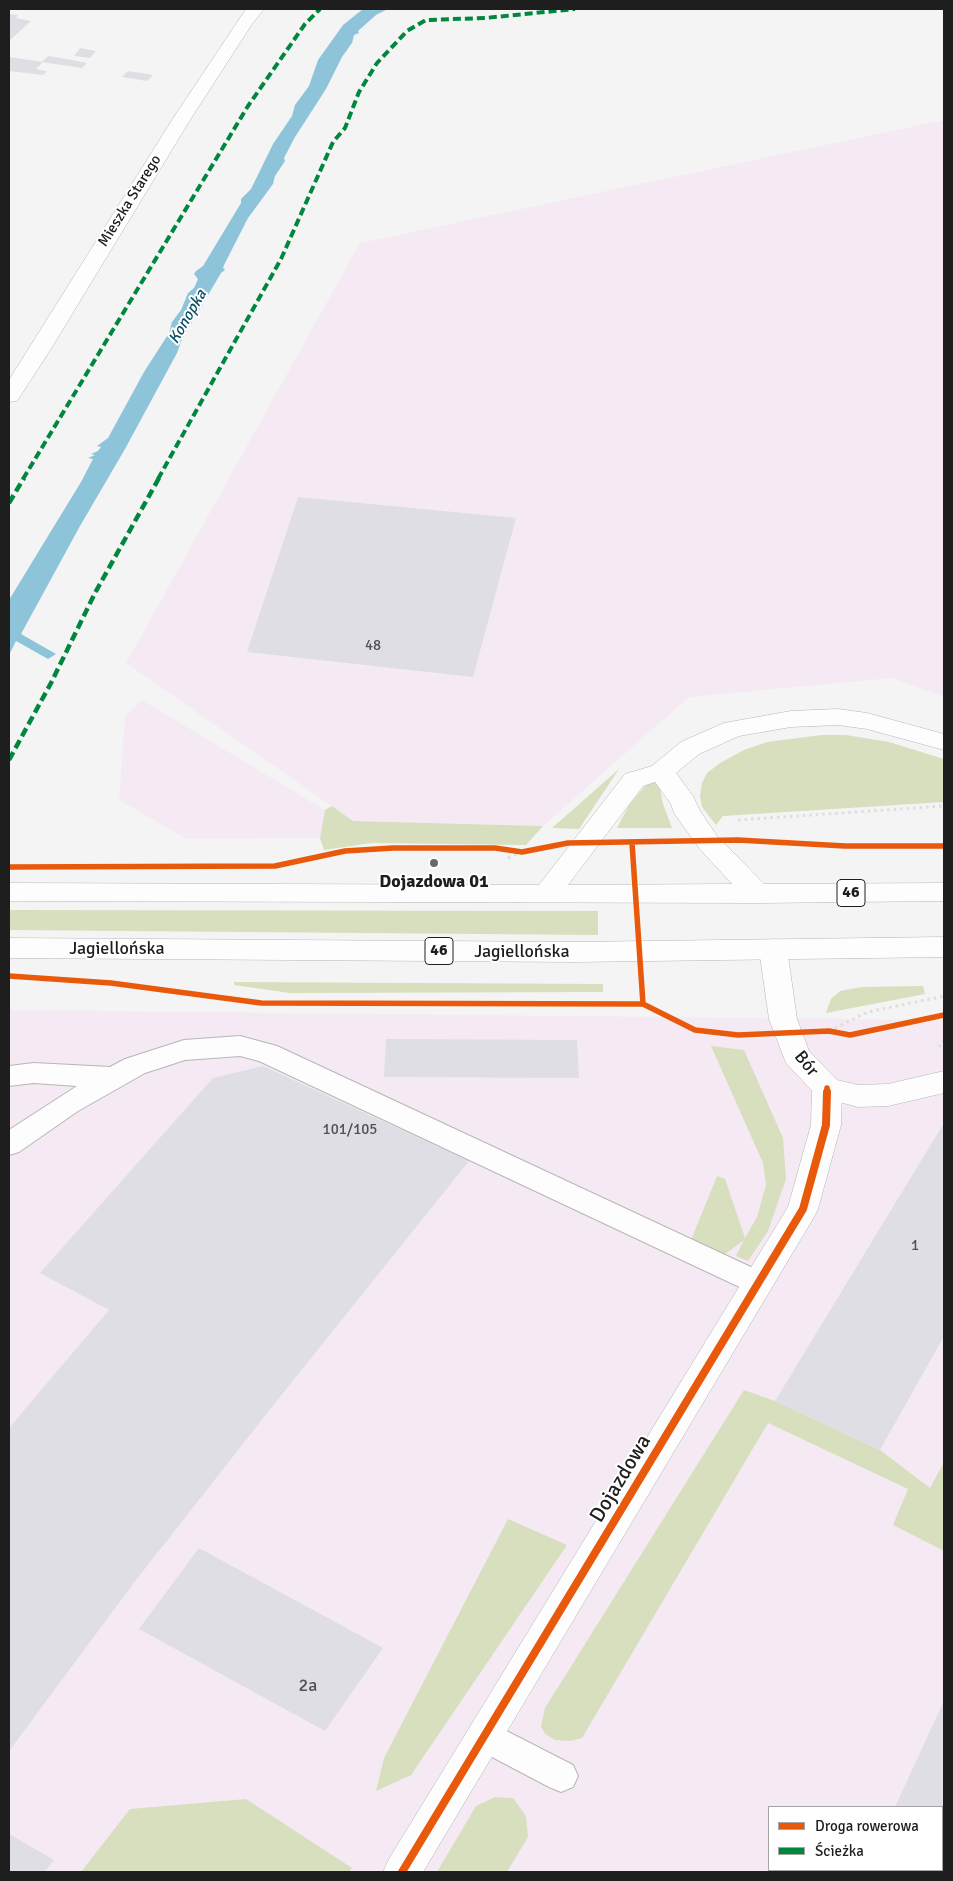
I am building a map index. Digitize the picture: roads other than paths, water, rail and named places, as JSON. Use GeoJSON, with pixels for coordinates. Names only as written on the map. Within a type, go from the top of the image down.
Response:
{"type":"FeatureCollection","features":[{"type":"Feature","properties":{"kind":"main road","name":"Mieszka Starego"},"geometry":{"type":"LineString","coordinates":[[9,396],[180,120],[244,21],[255,9]]}},
{"type":"Feature","properties":{"kind":"main road"},"geometry":{"type":"LineString","coordinates":[[546,894],[634,780],[661,772],[690,748],[733,729],[791,719],[838,717],[867,721],[944,742]]}},
{"type":"Feature","properties":{"kind":"main road"},"geometry":{"type":"LineString","coordinates":[[661,772],[684,802],[687,813],[708,842],[758,894]]}},
{"type":"Feature","properties":{"kind":"main road","name":"46"},"geometry":{"type":"LineString","coordinates":[[9,892],[758,894],[944,892]]}},
{"type":"Feature","properties":{"kind":"main road","name":"Jagiellońska"},"geometry":{"type":"LineString","coordinates":[[9,948],[566,952],[944,947]]}},
{"type":"Feature","properties":{"kind":"main road","name":"Bór"},"geometry":{"type":"LineString","coordinates":[[773,950],[783,1019],[796,1056],[827,1088],[858,1096],[888,1095],[944,1082]]}},
{"type":"Feature","properties":{"kind":"main road","name":"Dojazdowa"},"geometry":{"type":"LineString","coordinates":[[402,1872],[803,1209],[826,1125],[827,1088]]}},
{"type":"Feature","properties":{"kind":"lane"},"geometry":{"type":"LineString","coordinates":[[9,1144],[68,1104],[135,1066],[184,1050],[240,1046],[267,1053],[758,1283]]}},
{"type":"Feature","properties":{"kind":"lane"},"geometry":{"type":"LineString","coordinates":[[9,1076],[34,1073],[114,1078]]}},
{"type":"Feature","properties":{"kind":"lane"},"geometry":{"type":"LineString","coordinates":[[485,1736],[561,1776]]}},
{"type":"Feature","properties":{"kind":"water","name":"Konopka"},"geometry":{"type":"Polygon","coordinates":[[[363,9],[388,9],[376,15],[358,31],[359,33],[354,35],[352,43],[342,57],[326,89],[295,137],[284,158],[285,161],[275,176],[273,184],[248,218],[224,265],[223,268],[225,270],[221,273],[182,339],[177,353],[125,449],[21,634],[56,654],[48,659],[16,641],[9,655],[9,600],[81,482],[93,459],[88,458],[95,455],[91,454],[98,451],[101,447],[97,446],[108,438],[144,372],[169,333],[172,322],[198,279],[194,274],[203,266],[241,203],[241,199],[251,189],[273,144],[292,116],[295,105],[309,86],[318,60],[343,25],[363,9]]]}},
{"type":"Feature","properties":{"kind":"place","name":"Dojazdowa 01"},"geometry":{"type":"Point","coordinates":[434,863]}}]}
